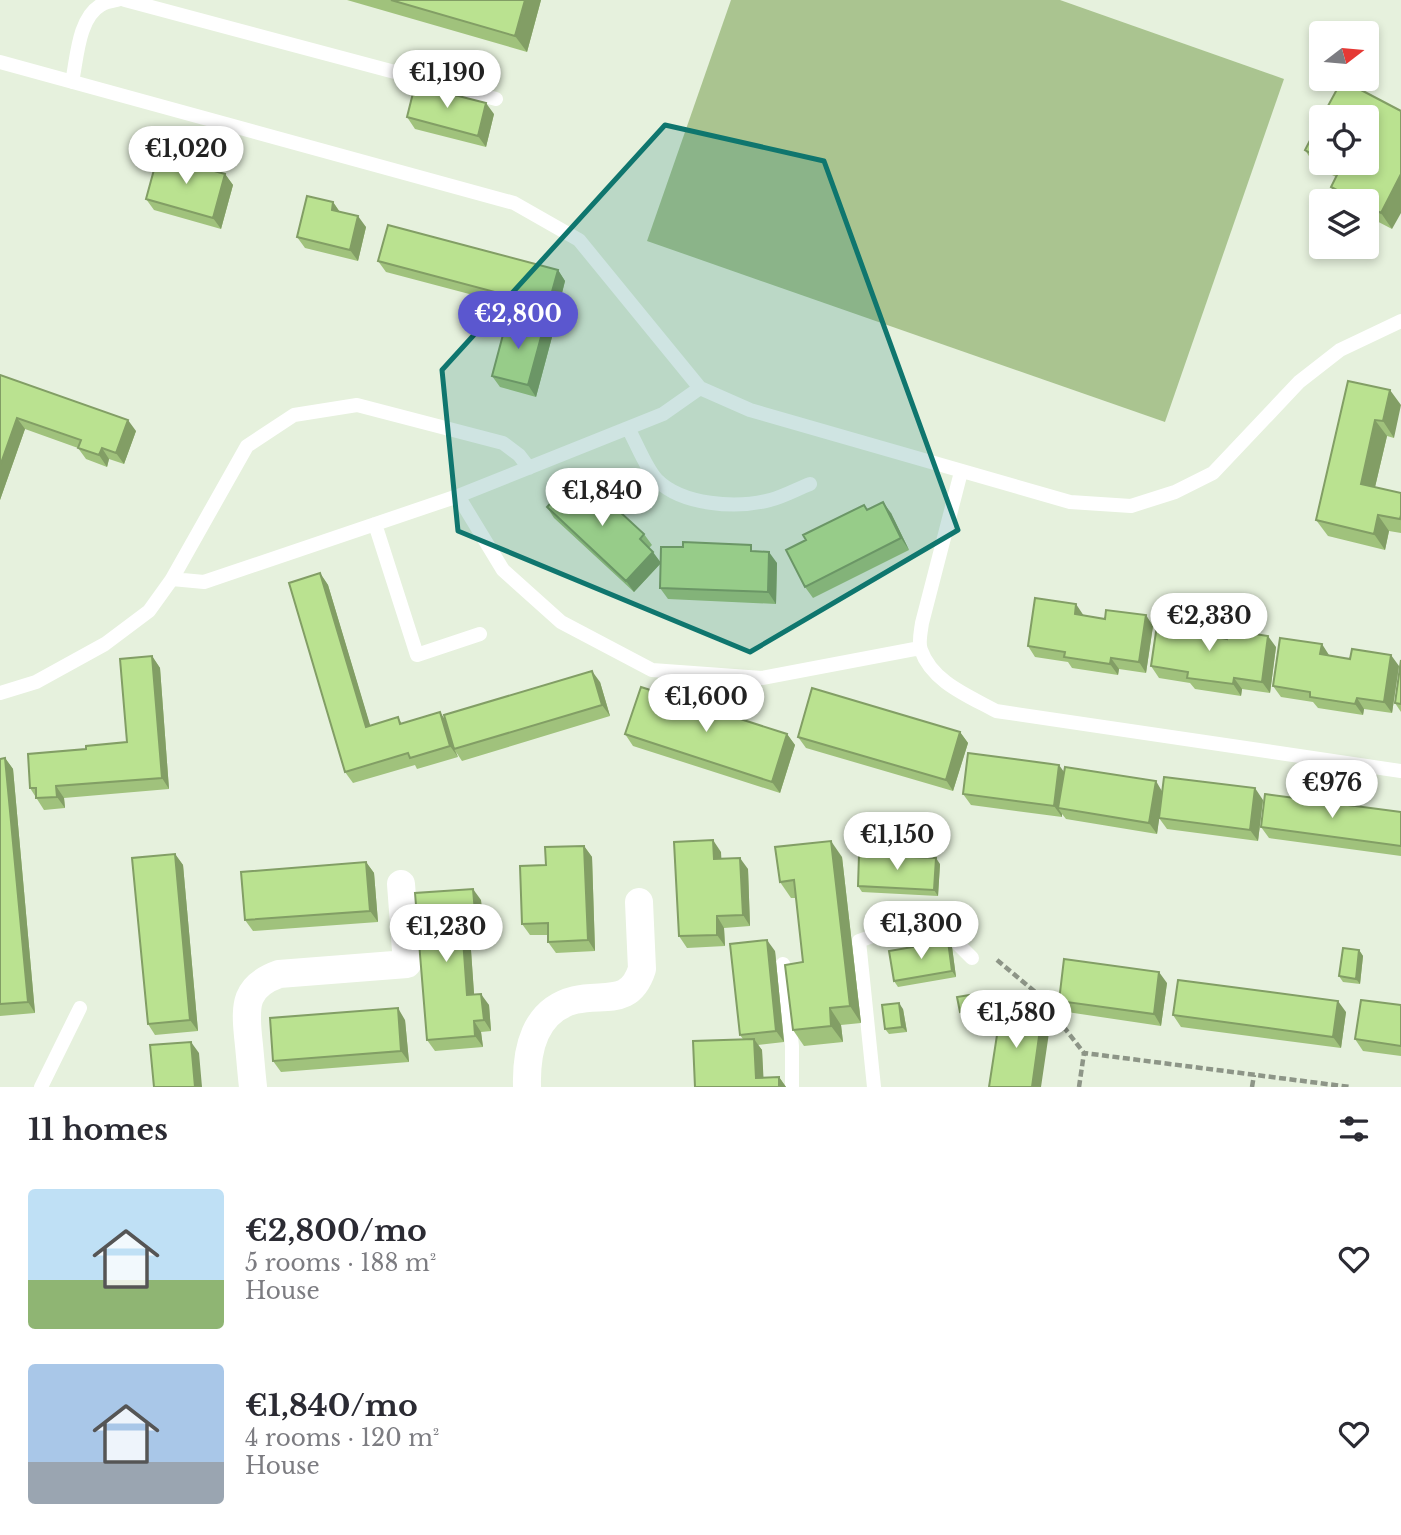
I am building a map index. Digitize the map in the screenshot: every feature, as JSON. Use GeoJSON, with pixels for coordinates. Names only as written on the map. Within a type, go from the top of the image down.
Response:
{"type":"FeatureCollection","features":[{"type":"Feature","properties":{"kind":"street"},"geometry":{"type":"LineString","coordinates":[[253,1087],[245,1014],[253,990],[260,983],[279,974],[407,964],[401,884]]}},
{"type":"Feature","properties":{"kind":"street"},"geometry":{"type":"LineString","coordinates":[[527,1087],[528,1061],[534,1037],[544,1016],[573,1000],[619,996],[627,992],[639,978],[642,969],[639,902]]}},
{"type":"Feature","properties":{"kind":"lane"},"geometry":{"type":"LineString","coordinates":[[72,82],[82,35],[90,15],[101,5],[117,0]]}},
{"type":"Feature","properties":{"kind":"lane"},"geometry":{"type":"LineString","coordinates":[[125,0],[496,99]]}},
{"type":"Feature","properties":{"kind":"lane"},"geometry":{"type":"LineString","coordinates":[[0,62],[514,203],[579,240],[699,388],[750,410],[1070,502],[1131,506],[1175,492],[1213,473],[1299,382],[1340,350],[1399,325]]}},
{"type":"Feature","properties":{"kind":"lane"},"geometry":{"type":"LineString","coordinates":[[173,579],[204,582],[458,496],[663,414],[699,388]]}},
{"type":"Feature","properties":{"kind":"lane"},"geometry":{"type":"LineString","coordinates":[[0,693],[36,682],[104,644],[149,611],[173,579],[247,446],[294,415],[357,405],[503,443],[519,455],[528,468]]}},
{"type":"Feature","properties":{"kind":"lane"},"geometry":{"type":"LineString","coordinates":[[628,428],[655,478],[674,493],[703,502],[769,500],[810,484]]}},
{"type":"Feature","properties":{"kind":"lane"},"geometry":{"type":"LineString","coordinates":[[961,471],[922,623],[920,648],[928,663],[944,681],[996,711],[1401,771]]}},
{"type":"Feature","properties":{"kind":"lane"},"geometry":{"type":"LineString","coordinates":[[458,496],[503,570],[561,622],[652,670],[762,678],[920,648]]}},
{"type":"Feature","properties":{"kind":"lane"},"geometry":{"type":"LineString","coordinates":[[375,524],[417,654],[480,634]]}},
{"type":"Feature","properties":{"kind":"lane"},"geometry":{"type":"LineString","coordinates":[[874,1087],[859,941],[897,927],[939,925],[972,958]]}},
{"type":"Feature","properties":{"kind":"lane"},"geometry":{"type":"LineString","coordinates":[[783,964],[792,1046],[792,1087]]}},
{"type":"Feature","properties":{"kind":"lane"},"geometry":{"type":"LineString","coordinates":[[41,1087],[80,1008]]}},
{"type":"Feature","properties":{"kind":"path"},"geometry":{"type":"LineString","coordinates":[[991,955],[1039,995],[1084,1053],[1350,1087]]}},
{"type":"Feature","properties":{"kind":"path"},"geometry":{"type":"LineString","coordinates":[[1079,1087],[1084,1053]]}},
{"type":"Feature","properties":{"kind":"path"},"geometry":{"type":"LineString","coordinates":[[1252,1087],[1254,1075]]}},
{"type":"Feature","properties":{"kind":"highlighted area"},"geometry":{"type":"Polygon","coordinates":[[[665,125],[824,161],[958,530],[750,652],[458,531],[442,370],[665,125]]]}},
{"type":"Feature","properties":{"kind":"green space"},"geometry":{"type":"Polygon","coordinates":[[[731,0],[1060,0],[1284,79],[1165,422],[647,241],[731,0]]]}},
{"type":"Feature","properties":{"kind":"building"},"geometry":{"type":"Polygon","coordinates":[[[391,0],[525,0],[515,36],[391,0]]]}},
{"type":"Feature","properties":{"kind":"building"},"geometry":{"type":"Polygon","coordinates":[[[415,85],[486,103],[478,136],[407,117],[415,85]]]}},
{"type":"Feature","properties":{"kind":"building"},"geometry":{"type":"Polygon","coordinates":[[[1336,91],[1363,91],[1401,111],[1401,174],[1381,213],[1379,189],[1331,187],[1337,175],[1379,175],[1379,105],[1328,105],[1336,91]]]}},
{"type":"Feature","properties":{"kind":"building"},"geometry":{"type":"Polygon","coordinates":[[[158,155],[225,174],[213,218],[146,199],[158,155]]]}},
{"type":"Feature","properties":{"kind":"building"},"geometry":{"type":"Polygon","coordinates":[[[307,196],[333,202],[332,210],[358,216],[350,250],[297,237],[307,196]]]}},
{"type":"Feature","properties":{"kind":"building"},"geometry":{"type":"Polygon","coordinates":[[[388,225],[558,270],[548,306],[378,261],[388,225]]]}},
{"type":"Feature","properties":{"kind":"building"},"geometry":{"type":"Polygon","coordinates":[[[508,316],[544,326],[528,385],[492,376],[508,316]]]}},
{"type":"Feature","properties":{"kind":"building"},"geometry":{"type":"Polygon","coordinates":[[[0,375],[128,420],[116,453],[102,448],[99,455],[78,448],[81,440],[17,418],[0,466],[0,375]]]}},
{"type":"Feature","properties":{"kind":"building"},"geometry":{"type":"Polygon","coordinates":[[[1348,381],[1390,390],[1383,421],[1375,420],[1361,484],[1401,493],[1401,515],[1400,519],[1378,515],[1374,534],[1316,520],[1348,381]]]}},
{"type":"Feature","properties":{"kind":"building"},"geometry":{"type":"Polygon","coordinates":[[[575,477],[591,492],[594,488],[644,534],[640,539],[653,552],[626,581],[547,507],[575,477]]]}},
{"type":"Feature","properties":{"kind":"building"},"geometry":{"type":"Polygon","coordinates":[[[883,502],[901,538],[805,587],[786,550],[806,540],[803,535],[864,505],[867,510],[883,502]]]}},
{"type":"Feature","properties":{"kind":"building"},"geometry":{"type":"Polygon","coordinates":[[[683,542],[751,545],[751,551],[769,552],[768,592],[660,588],[661,547],[683,547],[683,542]]]}},
{"type":"Feature","properties":{"kind":"building"},"geometry":{"type":"Polygon","coordinates":[[[320,573],[366,727],[398,717],[400,724],[440,712],[450,746],[410,758],[408,753],[345,772],[289,583],[320,573]]]}},
{"type":"Feature","properties":{"kind":"building"},"geometry":{"type":"Polygon","coordinates":[[[1035,598],[1076,604],[1075,614],[1105,619],[1106,610],[1146,615],[1139,662],[1111,658],[1110,664],[1064,657],[1065,652],[1028,646],[1035,598]]]}},
{"type":"Feature","properties":{"kind":"building"},"geometry":{"type":"Polygon","coordinates":[[[1158,618],[1199,625],[1198,634],[1227,639],[1229,630],[1268,636],[1262,682],[1234,678],[1233,684],[1187,678],[1188,672],[1151,666],[1158,618]]]}},
{"type":"Feature","properties":{"kind":"building"},"geometry":{"type":"Polygon","coordinates":[[[1280,638],[1322,644],[1320,654],[1350,659],[1352,649],[1391,655],[1384,702],[1357,698],[1355,704],[1310,697],[1310,692],[1273,686],[1280,638]]]}},
{"type":"Feature","properties":{"kind":"building"},"geometry":{"type":"Polygon","coordinates":[[[152,656],[162,778],[56,786],[57,797],[36,798],[36,788],[30,788],[28,754],[127,742],[120,659],[152,656]]]}},
{"type":"Feature","properties":{"kind":"building"},"geometry":{"type":"Polygon","coordinates":[[[1401,660],[1401,704],[1395,703],[1401,660]]]}},
{"type":"Feature","properties":{"kind":"building"},"geometry":{"type":"Polygon","coordinates":[[[592,671],[602,705],[454,749],[444,715],[592,671]]]}},
{"type":"Feature","properties":{"kind":"building"},"geometry":{"type":"Polygon","coordinates":[[[641,687],[787,734],[772,782],[625,734],[641,687]]]}},
{"type":"Feature","properties":{"kind":"building"},"geometry":{"type":"Polygon","coordinates":[[[812,688],[960,732],[946,780],[798,737],[812,688]]]}},
{"type":"Feature","properties":{"kind":"building"},"geometry":{"type":"Polygon","coordinates":[[[968,753],[1059,765],[1054,806],[963,794],[968,753]]]}},
{"type":"Feature","properties":{"kind":"building"},"geometry":{"type":"Polygon","coordinates":[[[5,758],[28,1002],[0,1004],[0,759],[5,758]]]}},
{"type":"Feature","properties":{"kind":"building"},"geometry":{"type":"Polygon","coordinates":[[[1065,767],[1156,781],[1149,823],[1058,808],[1065,767]]]}},
{"type":"Feature","properties":{"kind":"building"},"geometry":{"type":"Polygon","coordinates":[[[1164,777],[1255,788],[1250,830],[1159,818],[1164,777]]]}},
{"type":"Feature","properties":{"kind":"building"},"geometry":{"type":"Polygon","coordinates":[[[1265,794],[1401,812],[1401,846],[1261,827],[1265,794]]]}},
{"type":"Feature","properties":{"kind":"building"},"geometry":{"type":"Polygon","coordinates":[[[713,840],[714,859],[740,858],[743,915],[717,916],[717,935],[679,936],[674,842],[713,840]]]}},
{"type":"Feature","properties":{"kind":"building"},"geometry":{"type":"Polygon","coordinates":[[[831,841],[850,1006],[830,1008],[831,1026],[793,1030],[785,965],[803,962],[794,880],[780,882],[775,847],[831,841]]]}},
{"type":"Feature","properties":{"kind":"building"},"geometry":{"type":"Polygon","coordinates":[[[584,846],[588,940],[548,942],[548,923],[522,924],[520,866],[546,865],[545,847],[584,846]]]}},
{"type":"Feature","properties":{"kind":"building"},"geometry":{"type":"Polygon","coordinates":[[[175,854],[190,1020],[148,1024],[132,858],[175,854]]]}},
{"type":"Feature","properties":{"kind":"building"},"geometry":{"type":"Polygon","coordinates":[[[859,855],[936,858],[934,890],[858,886],[859,855]]]}},
{"type":"Feature","properties":{"kind":"building"},"geometry":{"type":"Polygon","coordinates":[[[366,862],[370,911],[245,920],[241,872],[366,862]]]}},
{"type":"Feature","properties":{"kind":"building"},"geometry":{"type":"Polygon","coordinates":[[[473,889],[476,924],[462,925],[467,995],[481,994],[484,1020],[474,1021],[475,1036],[427,1040],[415,893],[473,889]]]}},
{"type":"Feature","properties":{"kind":"building"},"geometry":{"type":"Polygon","coordinates":[[[767,940],[776,1031],[740,1035],[730,944],[767,940]]]}},
{"type":"Feature","properties":{"kind":"building"},"geometry":{"type":"Polygon","coordinates":[[[948,941],[952,971],[894,981],[889,951],[948,941]]]}},
{"type":"Feature","properties":{"kind":"building"},"geometry":{"type":"Polygon","coordinates":[[[1343,948],[1359,950],[1356,979],[1339,976],[1343,948]]]}},
{"type":"Feature","properties":{"kind":"building"},"geometry":{"type":"Polygon","coordinates":[[[1064,959],[1159,972],[1154,1014],[1059,1001],[1064,959]]]}},
{"type":"Feature","properties":{"kind":"building"},"geometry":{"type":"Polygon","coordinates":[[[1178,980],[1338,1001],[1333,1037],[1173,1015],[1178,980]]]}},
{"type":"Feature","properties":{"kind":"building"},"geometry":{"type":"Polygon","coordinates":[[[970,995],[973,1010],[960,1012],[957,997],[970,995]]]}},
{"type":"Feature","properties":{"kind":"building"},"geometry":{"type":"Polygon","coordinates":[[[1361,1000],[1401,1005],[1401,1046],[1355,1039],[1361,1000]]]}},
{"type":"Feature","properties":{"kind":"building"},"geometry":{"type":"Polygon","coordinates":[[[899,1003],[902,1027],[885,1029],[882,1005],[899,1003]]]}},
{"type":"Feature","properties":{"kind":"building"},"geometry":{"type":"Polygon","coordinates":[[[398,1008],[401,1051],[273,1061],[270,1018],[398,1008]]]}},
{"type":"Feature","properties":{"kind":"building"},"geometry":{"type":"Polygon","coordinates":[[[1001,1009],[1042,1015],[1032,1087],[989,1087],[1001,1009]]]}},
{"type":"Feature","properties":{"kind":"building"},"geometry":{"type":"Polygon","coordinates":[[[754,1039],[756,1078],[779,1077],[779,1087],[695,1087],[693,1041],[754,1039]]]}},
{"type":"Feature","properties":{"kind":"building"},"geometry":{"type":"Polygon","coordinates":[[[191,1042],[195,1087],[154,1087],[150,1045],[191,1042]]]}}]}
